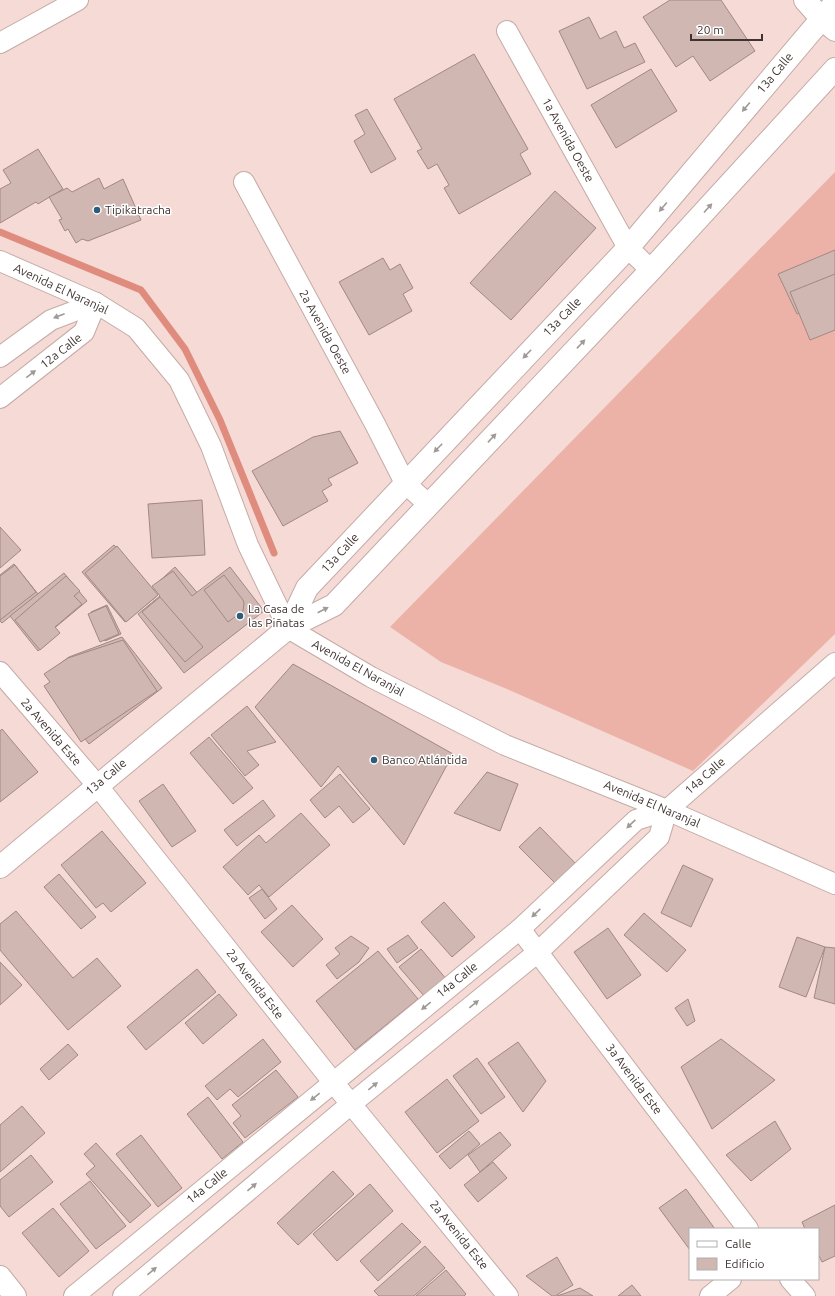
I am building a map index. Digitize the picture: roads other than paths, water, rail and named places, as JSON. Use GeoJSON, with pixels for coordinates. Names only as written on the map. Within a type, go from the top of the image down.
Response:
{"type":"FeatureCollection","features":[{"type":"Feature","properties":{"kind":"street"},"geometry":{"type":"LineString","coordinates":[[0,43],[78,0]]}},
{"type":"Feature","properties":{"kind":"street"},"geometry":{"type":"LineString","coordinates":[[805,0],[830,17]]}},
{"type":"Feature","properties":{"kind":"street","name":"13a Calle"},"geometry":{"type":"LineString","coordinates":[[288,628],[307,588],[404,483],[628,248],[830,17]]}},
{"type":"Feature","properties":{"kind":"street","name":"1a Avenida Oeste"},"geometry":{"type":"LineString","coordinates":[[507,31],[628,248],[651,270]]}},
{"type":"Feature","properties":{"kind":"street","name":"13a Calle"},"geometry":{"type":"LineString","coordinates":[[0,867],[288,628],[334,605],[651,270],[835,69]]}},
{"type":"Feature","properties":{"kind":"street","name":"2a Avenida Oeste"},"geometry":{"type":"LineString","coordinates":[[244,182],[375,424],[404,483]]}},
{"type":"Feature","properties":{"kind":"street","name":"Avenida El Naranjal"},"geometry":{"type":"LineString","coordinates":[[0,261],[96,302],[136,328],[179,380],[211,446],[248,545],[288,628],[371,677],[505,745],[667,810],[835,884]]}},
{"type":"Feature","properties":{"kind":"street"},"geometry":{"type":"LineString","coordinates":[[0,357],[50,320],[96,302]]}},
{"type":"Feature","properties":{"kind":"street","name":"12a Calle"},"geometry":{"type":"LineString","coordinates":[[0,398],[84,332],[96,302]]}},
{"type":"Feature","properties":{"kind":"street"},"geometry":{"type":"LineString","coordinates":[[404,483],[429,505]]}},
{"type":"Feature","properties":{"kind":"street","name":"14a Calle"},"geometry":{"type":"LineString","coordinates":[[74,1296],[520,929],[636,820],[667,810],[835,663]]}},
{"type":"Feature","properties":{"kind":"street","name":"2a Avenida Este"},"geometry":{"type":"LineString","coordinates":[[0,672],[97,785],[333,1082],[508,1296]]}},
{"type":"Feature","properties":{"kind":"street"},"geometry":{"type":"LineString","coordinates":[[122,1296],[351,1104],[538,952],[659,837],[667,810]]}},
{"type":"Feature","properties":{"kind":"street","name":"3a Avenida Este"},"geometry":{"type":"LineString","coordinates":[[520,929],[747,1228]]}},
{"type":"Feature","properties":{"kind":"street"},"geometry":{"type":"LineString","coordinates":[[0,1277],[15,1296]]}},
{"type":"Feature","properties":{"kind":"street"},"geometry":{"type":"LineString","coordinates":[[710,1296],[729,1280]]}},
{"type":"Feature","properties":{"kind":"street"},"geometry":{"type":"LineString","coordinates":[[791,1280],[805,1296]]}},
{"type":"Feature","properties":{"kind":"waterway"},"geometry":{"type":"LineString","coordinates":[[0,232],[141,290],[185,349],[220,420],[274,553]]}},
{"type":"Feature","properties":{"kind":"place","name":"Tipikatracha"},"geometry":{"type":"Point","coordinates":[97,210]}},
{"type":"Feature","properties":{"kind":"place","name":"La Casa de las Piñatas"},"geometry":{"type":"Point","coordinates":[240,616]}},
{"type":"Feature","properties":{"kind":"place","name":"Banco Atlántida"},"geometry":{"type":"Point","coordinates":[374,760]}}]}
